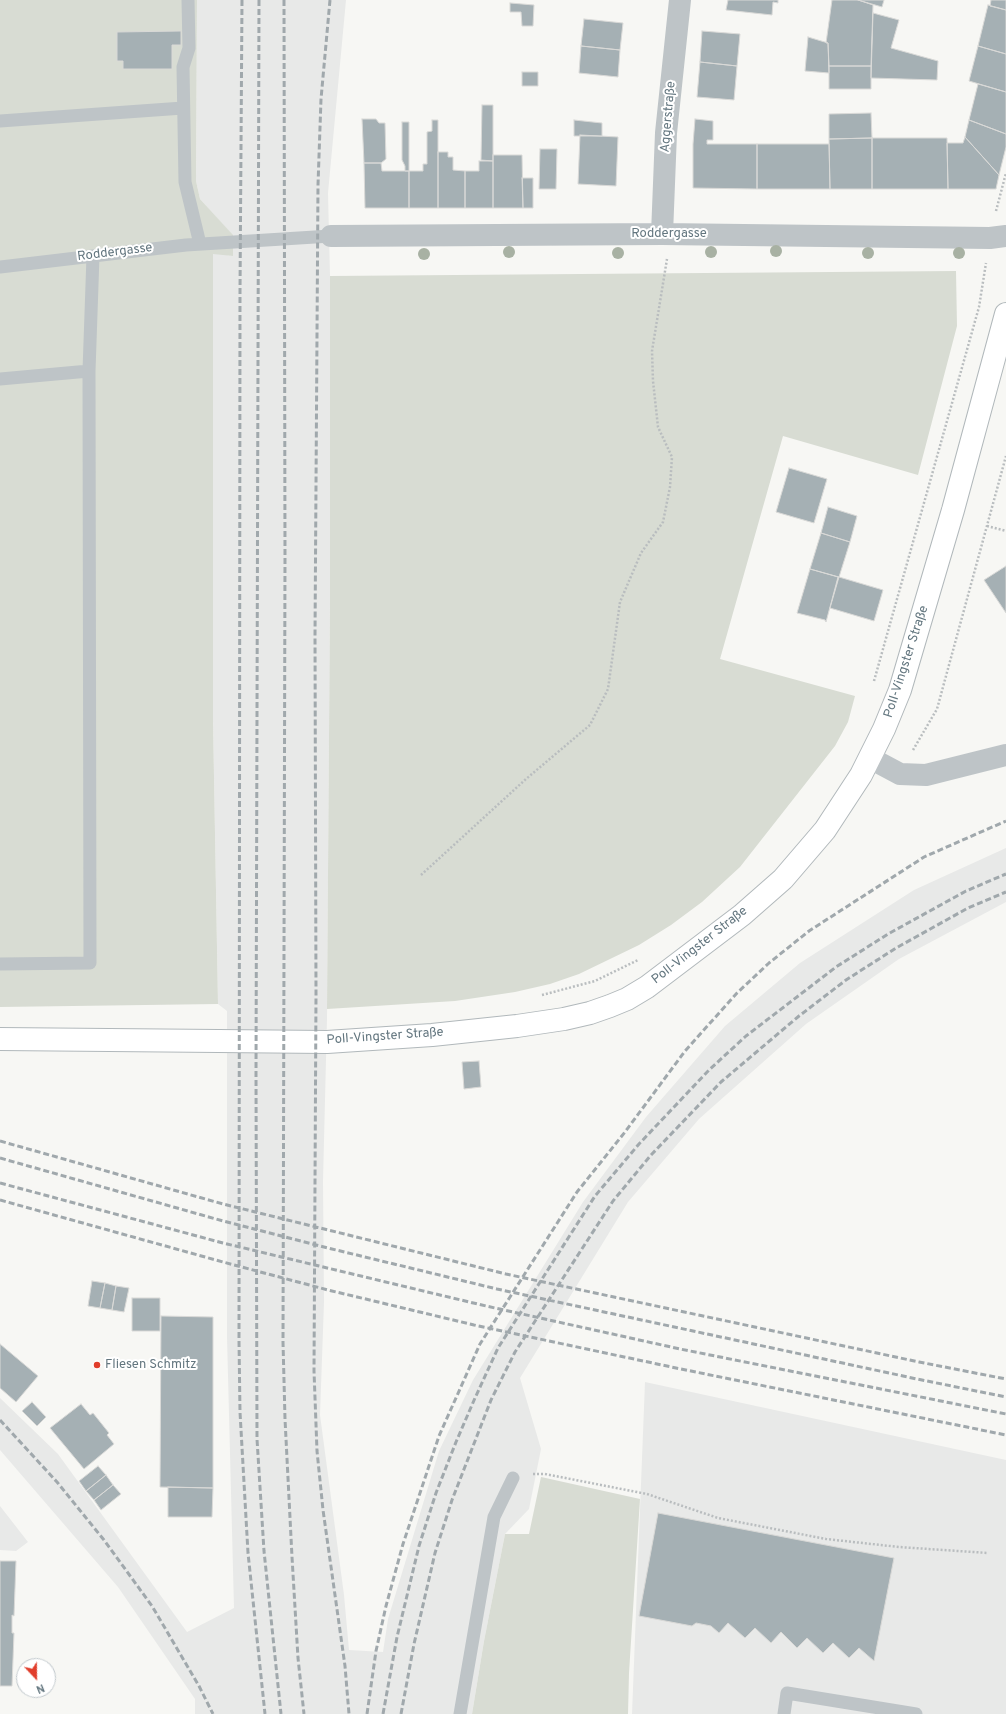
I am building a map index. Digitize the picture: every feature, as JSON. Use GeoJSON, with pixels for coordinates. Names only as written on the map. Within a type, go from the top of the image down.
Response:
{"type":"FeatureCollection","features":[{"type":"Feature","properties":{"kind":"street","name":"Aggerstraße"},"geometry":{"type":"LineString","coordinates":[[662,234],[666,133],[680,0]]}},
{"type":"Feature","properties":{"kind":"street","name":"Roddergasse"},"geometry":{"type":"LineString","coordinates":[[331,236],[662,234],[998,237]]}},
{"type":"Feature","properties":{"kind":"street","name":"Poll-Vingster Straße"},"geometry":{"type":"LineString","coordinates":[[0,1039],[327,1042],[432,1035],[517,1026],[564,1019],[590,1013],[627,999],[647,987],[742,915],[783,879],[825,830],[850,793],[870,758],[900,690],[952,510],[1006,314]]}},
{"type":"Feature","properties":{"kind":"street"},"geometry":{"type":"LineString","coordinates":[[870,758],[900,774],[926,775],[1006,755]]}},
{"type":"Feature","properties":{"kind":"lane"},"geometry":{"type":"LineString","coordinates":[[188,0],[189,48],[183,67],[185,182],[200,244]]}},
{"type":"Feature","properties":{"kind":"lane"},"geometry":{"type":"LineString","coordinates":[[0,121],[183,108]]}},
{"type":"Feature","properties":{"kind":"lane","name":"Roddergasse"},"geometry":{"type":"LineString","coordinates":[[0,267],[200,244],[331,236]]}},
{"type":"Feature","properties":{"kind":"lane"},"geometry":{"type":"LineString","coordinates":[[0,964],[90,963],[89,371],[91,277],[93,256]]}},
{"type":"Feature","properties":{"kind":"lane"},"geometry":{"type":"LineString","coordinates":[[0,379],[89,371]]}},
{"type":"Feature","properties":{"kind":"lane"},"geometry":{"type":"LineString","coordinates":[[460,1714],[494,1517],[513,1478]]}},
{"type":"Feature","properties":{"kind":"lane"},"geometry":{"type":"LineString","coordinates":[[784,1714],[787,1693],[916,1714]]}},
{"type":"Feature","properties":{"kind":"path"},"geometry":{"type":"LineString","coordinates":[[873,684],[980,307],[998,237],[1006,173]]}},
{"type":"Feature","properties":{"kind":"path"},"geometry":{"type":"LineString","coordinates":[[421,875],[526,779],[590,725],[608,689],[620,602],[641,553],[663,522],[670,487],[672,457],[658,427],[652,358],[658,305],[667,257],[662,234]]}},
{"type":"Feature","properties":{"kind":"path"},"geometry":{"type":"LineString","coordinates":[[987,526],[1006,531]]}},
{"type":"Feature","properties":{"kind":"path"},"geometry":{"type":"LineString","coordinates":[[536,996],[595,981],[643,958]]}},
{"type":"Feature","properties":{"kind":"path"},"geometry":{"type":"LineString","coordinates":[[513,1478],[528,1474],[545,1474],[580,1480],[647,1494],[718,1518],[826,1539],[899,1548],[988,1553]]}},
{"type":"Feature","properties":{"kind":"shaded area"},"geometry":{"type":"Polygon","coordinates":[[[0,0],[197,0],[196,181],[200,199],[233,235],[233,256],[213,254],[213,720],[218,1004],[0,1007],[0,0]]]}},
{"type":"Feature","properties":{"kind":"shaded area"},"geometry":{"type":"Polygon","coordinates":[[[197,0],[346,0],[328,193],[330,276],[330,600],[327,1019],[323,1181],[324,1302],[320,1415],[344,1595],[349,1650],[383,1652],[388,1619],[439,1451],[473,1380],[583,1202],[646,1117],[725,1026],[800,963],[914,890],[1006,848],[1006,902],[899,959],[806,1024],[699,1119],[628,1202],[520,1378],[541,1449],[529,1509],[505,1534],[484,1641],[472,1714],[195,1714],[195,1699],[118,1587],[0,1450],[0,1398],[58,1454],[187,1632],[234,1608],[227,1337],[227,1011],[218,1004],[213,720],[213,253],[233,256],[233,236],[200,199],[196,181],[197,0]]]}},
{"type":"Feature","properties":{"kind":"shaded area"},"geometry":{"type":"Polygon","coordinates":[[[956,271],[957,326],[918,475],[783,436],[720,659],[855,696],[848,722],[835,746],[740,867],[702,902],[671,925],[639,945],[579,974],[550,984],[515,992],[455,1001],[327,1009],[330,600],[330,276],[956,271]]]}},
{"type":"Feature","properties":{"kind":"shaded area"},"geometry":{"type":"Polygon","coordinates":[[[645,1382],[1006,1460],[1006,1714],[632,1714],[645,1382]]]}},
{"type":"Feature","properties":{"kind":"shaded area"},"geometry":{"type":"Polygon","coordinates":[[[541,1477],[640,1499],[629,1673],[628,1714],[472,1714],[484,1641],[505,1534],[529,1534],[541,1477]]]}},
{"type":"Feature","properties":{"kind":"shaded area"},"geometry":{"type":"Polygon","coordinates":[[[0,1506],[28,1542],[16,1551],[0,1550],[0,1506]]]}},
{"type":"Feature","properties":{"kind":"building"},"geometry":{"type":"Polygon","coordinates":[[[728,0],[778,0],[778,3],[773,2],[772,15],[726,10],[728,0]]]}},
{"type":"Feature","properties":{"kind":"building"},"geometry":{"type":"Polygon","coordinates":[[[832,0],[858,0],[873,5],[871,66],[829,66],[828,43],[826,43],[832,0]]]}},
{"type":"Feature","properties":{"kind":"building"},"geometry":{"type":"Polygon","coordinates":[[[858,0],[884,0],[882,7],[858,0]]]}},
{"type":"Feature","properties":{"kind":"building"},"geometry":{"type":"Polygon","coordinates":[[[991,0],[1006,0],[1006,10],[990,6],[991,0]]]}},
{"type":"Feature","properties":{"kind":"building"},"geometry":{"type":"Polygon","coordinates":[[[510,3],[534,5],[533,26],[522,26],[521,12],[510,12],[510,3]]]}},
{"type":"Feature","properties":{"kind":"building"},"geometry":{"type":"Polygon","coordinates":[[[988,5],[1006,10],[1006,54],[978,46],[988,5]]]}},
{"type":"Feature","properties":{"kind":"building"},"geometry":{"type":"Polygon","coordinates":[[[873,13],[899,20],[891,48],[938,61],[937,80],[871,78],[873,13]]]}},
{"type":"Feature","properties":{"kind":"building"},"geometry":{"type":"Polygon","coordinates":[[[584,19],[623,23],[620,50],[581,46],[584,19]]]}},
{"type":"Feature","properties":{"kind":"building"},"geometry":{"type":"Polygon","coordinates":[[[181,31],[181,45],[172,45],[172,69],[123,69],[123,61],[117,61],[117,32],[181,31]]]}},
{"type":"Feature","properties":{"kind":"building"},"geometry":{"type":"Polygon","coordinates":[[[702,31],[740,34],[737,66],[700,62],[702,31]]]}},
{"type":"Feature","properties":{"kind":"building"},"geometry":{"type":"Polygon","coordinates":[[[808,37],[828,43],[829,73],[805,71],[808,37]]]}},
{"type":"Feature","properties":{"kind":"building"},"geometry":{"type":"Polygon","coordinates":[[[581,46],[620,50],[618,77],[579,73],[581,46]]]}},
{"type":"Feature","properties":{"kind":"building"},"geometry":{"type":"Polygon","coordinates":[[[978,46],[1006,54],[1006,92],[969,81],[978,46]]]}},
{"type":"Feature","properties":{"kind":"building"},"geometry":{"type":"Polygon","coordinates":[[[700,62],[737,66],[734,100],[697,97],[700,62]]]}},
{"type":"Feature","properties":{"kind":"building"},"geometry":{"type":"Polygon","coordinates":[[[829,66],[871,66],[871,89],[829,89],[829,66]]]}},
{"type":"Feature","properties":{"kind":"building"},"geometry":{"type":"Polygon","coordinates":[[[522,72],[538,72],[538,86],[522,86],[522,72]]]}},
{"type":"Feature","properties":{"kind":"building"},"geometry":{"type":"Polygon","coordinates":[[[978,84],[1006,92],[1006,134],[969,120],[978,84]]]}},
{"type":"Feature","properties":{"kind":"building"},"geometry":{"type":"Polygon","coordinates":[[[482,105],[493,105],[493,161],[481,160],[482,105]]]}},
{"type":"Feature","properties":{"kind":"building"},"geometry":{"type":"Polygon","coordinates":[[[871,113],[872,138],[829,139],[829,114],[871,113]]]}},
{"type":"Feature","properties":{"kind":"building"},"geometry":{"type":"Polygon","coordinates":[[[362,119],[376,119],[379,123],[385,123],[386,159],[381,163],[364,163],[362,119]]]}},
{"type":"Feature","properties":{"kind":"building"},"geometry":{"type":"Polygon","coordinates":[[[695,119],[713,121],[713,140],[707,140],[707,144],[757,144],[757,189],[693,188],[693,144],[695,119]]]}},
{"type":"Feature","properties":{"kind":"building"},"geometry":{"type":"Polygon","coordinates":[[[432,120],[438,120],[438,208],[409,208],[409,171],[423,171],[423,164],[427,164],[427,132],[432,131],[432,120]]]}},
{"type":"Feature","properties":{"kind":"building"},"geometry":{"type":"Polygon","coordinates":[[[574,120],[602,123],[602,136],[574,136],[574,120]]]}},
{"type":"Feature","properties":{"kind":"building"},"geometry":{"type":"Polygon","coordinates":[[[969,120],[1006,134],[1006,147],[999,175],[965,137],[969,120]]]}},
{"type":"Feature","properties":{"kind":"building"},"geometry":{"type":"Polygon","coordinates":[[[402,122],[409,122],[409,171],[405,171],[405,166],[402,160],[402,122]]]}},
{"type":"Feature","properties":{"kind":"building"},"geometry":{"type":"Polygon","coordinates":[[[580,135],[618,137],[616,186],[578,184],[580,135]]]}},
{"type":"Feature","properties":{"kind":"building"},"geometry":{"type":"Polygon","coordinates":[[[965,137],[999,175],[996,189],[948,189],[947,143],[963,143],[965,137]]]}},
{"type":"Feature","properties":{"kind":"building"},"geometry":{"type":"Polygon","coordinates":[[[872,138],[947,138],[948,189],[872,189],[872,138]]]}},
{"type":"Feature","properties":{"kind":"building"},"geometry":{"type":"Polygon","coordinates":[[[872,138],[872,189],[830,189],[829,139],[872,138]]]}},
{"type":"Feature","properties":{"kind":"building"},"geometry":{"type":"Polygon","coordinates":[[[757,144],[829,144],[830,189],[757,189],[757,144]]]}},
{"type":"Feature","properties":{"kind":"building"},"geometry":{"type":"Polygon","coordinates":[[[540,149],[557,149],[556,189],[539,189],[540,149]]]}},
{"type":"Feature","properties":{"kind":"building"},"geometry":{"type":"Polygon","coordinates":[[[438,152],[448,152],[448,157],[453,157],[453,170],[465,171],[465,208],[438,208],[438,152]]]}},
{"type":"Feature","properties":{"kind":"building"},"geometry":{"type":"Polygon","coordinates":[[[493,155],[522,155],[523,208],[493,208],[493,155]]]}},
{"type":"Feature","properties":{"kind":"building"},"geometry":{"type":"Polygon","coordinates":[[[479,161],[493,161],[493,208],[465,208],[465,171],[479,171],[479,161]]]}},
{"type":"Feature","properties":{"kind":"building"},"geometry":{"type":"Polygon","coordinates":[[[364,163],[381,163],[382,171],[409,171],[409,208],[365,208],[364,163]]]}},
{"type":"Feature","properties":{"kind":"building"},"geometry":{"type":"Polygon","coordinates":[[[522,178],[533,178],[533,208],[523,208],[522,178]]]}},
{"type":"Feature","properties":{"kind":"building"},"geometry":{"type":"Polygon","coordinates":[[[789,468],[827,479],[814,523],[776,512],[789,468]]]}},
{"type":"Feature","properties":{"kind":"building"},"geometry":{"type":"Polygon","coordinates":[[[828,507],[857,516],[850,542],[821,533],[828,507]]]}},
{"type":"Feature","properties":{"kind":"building"},"geometry":{"type":"Polygon","coordinates":[[[821,533],[850,542],[839,577],[810,569],[821,533]]]}},
{"type":"Feature","properties":{"kind":"building"},"geometry":{"type":"Polygon","coordinates":[[[1006,566],[1006,613],[984,580],[1006,566]]]}},
{"type":"Feature","properties":{"kind":"building"},"geometry":{"type":"Polygon","coordinates":[[[810,569],[838,577],[826,622],[825,620],[797,613],[810,569]]]}},
{"type":"Feature","properties":{"kind":"building"},"geometry":{"type":"Polygon","coordinates":[[[839,577],[883,590],[874,621],[830,608],[839,577]]]}},
{"type":"Feature","properties":{"kind":"building"},"geometry":{"type":"Polygon","coordinates":[[[479,1061],[481,1087],[464,1089],[462,1062],[479,1061]]]}},
{"type":"Feature","properties":{"kind":"building"},"geometry":{"type":"Polygon","coordinates":[[[92,1281],[105,1283],[100,1308],[88,1306],[92,1281]]]}},
{"type":"Feature","properties":{"kind":"building"},"geometry":{"type":"Polygon","coordinates":[[[105,1283],[116,1286],[112,1310],[100,1308],[105,1283]]]}},
{"type":"Feature","properties":{"kind":"building"},"geometry":{"type":"Polygon","coordinates":[[[116,1286],[129,1288],[124,1312],[112,1310],[116,1286]]]}},
{"type":"Feature","properties":{"kind":"building"},"geometry":{"type":"Polygon","coordinates":[[[132,1298],[160,1298],[160,1331],[132,1331],[132,1298]]]}},
{"type":"Feature","properties":{"kind":"building"},"geometry":{"type":"Polygon","coordinates":[[[161,1316],[213,1317],[213,1488],[160,1487],[161,1316]]]}},
{"type":"Feature","properties":{"kind":"building"},"geometry":{"type":"Polygon","coordinates":[[[0,1344],[38,1376],[16,1402],[0,1388],[0,1344]]]}},
{"type":"Feature","properties":{"kind":"building"},"geometry":{"type":"Polygon","coordinates":[[[32,1402],[46,1417],[37,1426],[22,1411],[32,1402]]]}},
{"type":"Feature","properties":{"kind":"building"},"geometry":{"type":"Polygon","coordinates":[[[81,1404],[90,1415],[93,1413],[109,1433],[107,1435],[114,1444],[84,1469],[50,1428],[81,1404]]]}},
{"type":"Feature","properties":{"kind":"building"},"geometry":{"type":"Polygon","coordinates":[[[98,1466],[106,1475],[86,1491],[79,1481],[98,1466]]]}},
{"type":"Feature","properties":{"kind":"building"},"geometry":{"type":"Polygon","coordinates":[[[106,1475],[113,1485],[94,1500],[86,1491],[106,1475]]]}},
{"type":"Feature","properties":{"kind":"building"},"geometry":{"type":"Polygon","coordinates":[[[113,1485],[121,1494],[101,1510],[94,1500],[113,1485]]]}},
{"type":"Feature","properties":{"kind":"building"},"geometry":{"type":"Polygon","coordinates":[[[168,1487],[213,1488],[212,1517],[168,1517],[168,1487]]]}},
{"type":"Feature","properties":{"kind":"building"},"geometry":{"type":"Polygon","coordinates":[[[658,1513],[894,1558],[874,1661],[859,1648],[849,1658],[833,1643],[823,1653],[807,1638],[797,1648],[781,1632],[771,1643],[755,1628],[745,1638],[728,1623],[719,1633],[711,1626],[696,1623],[692,1626],[639,1616],[658,1513]]]}},
{"type":"Feature","properties":{"kind":"building"},"geometry":{"type":"Polygon","coordinates":[[[0,1561],[16,1561],[14,1616],[12,1615],[12,1633],[14,1633],[12,1686],[0,1686],[0,1561]]]}},
{"type":"Feature","properties":{"kind":"railway"},"geometry":{"type":"LineString","coordinates":[[242,0],[240,293],[239,1341],[240,1412],[248,1553],[265,1714]]}},
{"type":"Feature","properties":{"kind":"railway"},"geometry":{"type":"LineString","coordinates":[[259,0],[256,1074],[257,1439],[264,1551],[281,1714]]}},
{"type":"Feature","properties":{"kind":"railway"},"geometry":{"type":"LineString","coordinates":[[284,0],[285,557],[283,1342],[285,1419],[292,1557],[298,1658],[304,1714]]}},
{"type":"Feature","properties":{"kind":"railway"},"geometry":{"type":"LineString","coordinates":[[330,0],[321,99],[318,185],[315,636],[316,995],[314,1371],[317,1451],[323,1510],[345,1666],[349,1714]]}},
{"type":"Feature","properties":{"kind":"railway"},"geometry":{"type":"LineString","coordinates":[[367,1714],[376,1651],[386,1606],[403,1544],[439,1436],[480,1344],[577,1192],[625,1132],[685,1051],[737,993],[769,963],[809,931],[924,857],[1006,821]]}},
{"type":"Feature","properties":{"kind":"railway"},"geometry":{"type":"LineString","coordinates":[[383,1714],[397,1637],[419,1546],[436,1493],[456,1442],[498,1348],[595,1196],[639,1144],[709,1070],[746,1036],[836,967],[888,934],[966,891],[1006,874]]}},
{"type":"Feature","properties":{"kind":"railway"},"geometry":{"type":"LineString","coordinates":[[401,1714],[414,1644],[435,1553],[452,1500],[491,1400],[515,1352],[613,1201],[651,1155],[721,1082],[799,1016],[846,980],[896,948],[968,908],[1006,892]]}},
{"type":"Feature","properties":{"kind":"railway"},"geometry":{"type":"LineString","coordinates":[[0,1141],[223,1204],[506,1274],[919,1362],[1006,1379]]}},
{"type":"Feature","properties":{"kind":"railway"},"geometry":{"type":"LineString","coordinates":[[0,1158],[223,1221],[497,1289],[1006,1397]]}},
{"type":"Feature","properties":{"kind":"railway"},"geometry":{"type":"LineString","coordinates":[[0,1183],[223,1243],[486,1306],[680,1349],[1006,1414]]}},
{"type":"Feature","properties":{"kind":"railway"},"geometry":{"type":"LineString","coordinates":[[0,1200],[328,1290],[474,1325],[676,1368],[1006,1435]]}},
{"type":"Feature","properties":{"kind":"railway"},"geometry":{"type":"LineString","coordinates":[[0,1420],[57,1482],[104,1540],[152,1606],[199,1686],[213,1714]]}},
{"type":"Feature","properties":{"kind":"place","name":"Fliesen Schmitz"},"geometry":{"type":"Point","coordinates":[97,1365]}}]}
